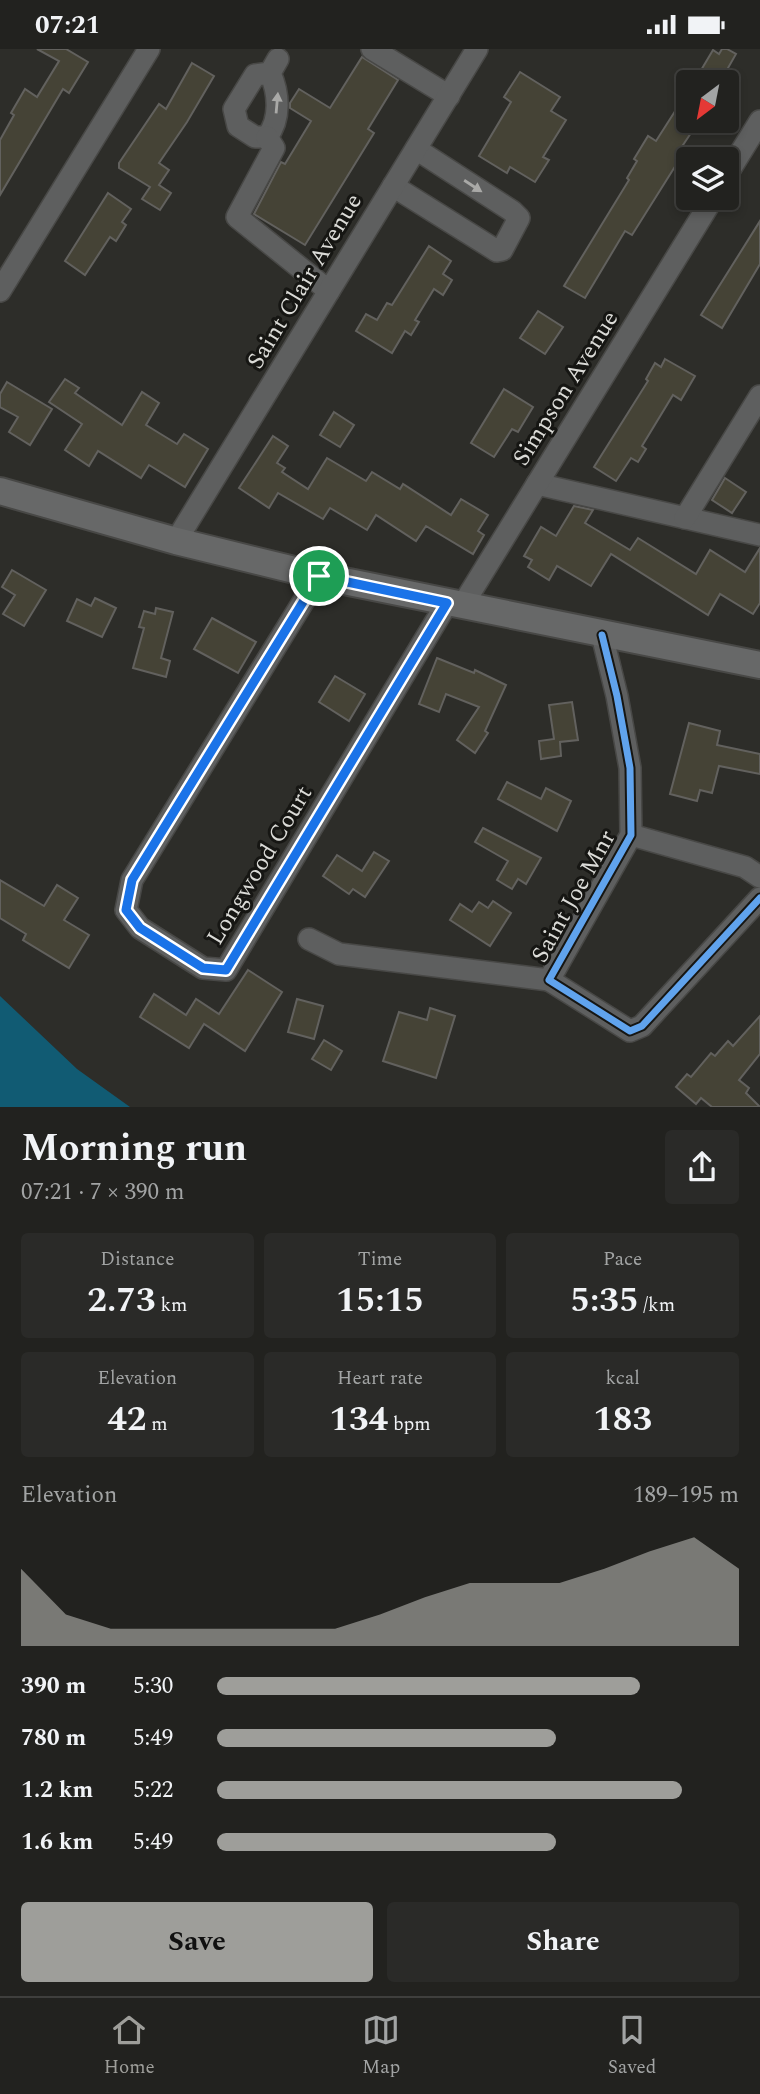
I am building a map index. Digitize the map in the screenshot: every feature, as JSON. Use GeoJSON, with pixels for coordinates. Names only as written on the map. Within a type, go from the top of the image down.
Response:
{"type":"FeatureCollection","features":[{"type":"Feature","properties":{"kind":"main road"},"geometry":{"type":"LineString","coordinates":[[0,491],[176,541],[319,576],[602,635],[758,662]]}},
{"type":"Feature","properties":{"kind":"street"},"geometry":{"type":"LineString","coordinates":[[0,291],[149,49]]}},
{"type":"Feature","properties":{"kind":"street"},"geometry":{"type":"LineString","coordinates":[[372,49],[449,96]]}},
{"type":"Feature","properties":{"kind":"street","name":"Saint Clair Avenue"},"geometry":{"type":"LineString","coordinates":[[176,541],[477,49]]}},
{"type":"Feature","properties":{"kind":"street"},"geometry":{"type":"LineString","coordinates":[[274,66],[278,90],[274,128],[267,137],[255,137],[238,127],[234,109],[255,75],[274,66]]}},
{"type":"Feature","properties":{"kind":"street"},"geometry":{"type":"LineString","coordinates":[[739,155],[760,121]]}},
{"type":"Feature","properties":{"kind":"street"},"geometry":{"type":"LineString","coordinates":[[267,137],[274,148],[237,217],[329,291]]}},
{"type":"Feature","properties":{"kind":"street"},"geometry":{"type":"LineString","coordinates":[[393,185],[497,251],[502,250],[519,218],[416,149]]}},
{"type":"Feature","properties":{"kind":"street","name":"Simpson Avenue"},"geometry":{"type":"LineString","coordinates":[[455,604],[537,484],[706,210]]}},
{"type":"Feature","properties":{"kind":"street"},"geometry":{"type":"LineString","coordinates":[[685,518],[760,396]]}},
{"type":"Feature","properties":{"kind":"street"},"geometry":{"type":"LineString","coordinates":[[537,484],[760,535]]}},
{"type":"Feature","properties":{"kind":"street","name":"Longwood Court"},"geometry":{"type":"LineString","coordinates":[[319,576],[132,880],[126,910],[140,928],[203,968],[226,970],[455,604]]}},
{"type":"Feature","properties":{"kind":"street","name":"Saint Joe Mnr"},"geometry":{"type":"LineString","coordinates":[[602,635],[617,696],[630,768],[631,835],[549,980],[630,1031],[642,1026],[760,898]]}},
{"type":"Feature","properties":{"kind":"street"},"geometry":{"type":"LineString","coordinates":[[631,835],[745,867],[760,877]]}},
{"type":"Feature","properties":{"kind":"street"},"geometry":{"type":"LineString","coordinates":[[309,939],[339,954],[549,980]]}},
{"type":"Feature","properties":{"kind":"water"},"geometry":{"type":"Polygon","coordinates":[[[0,996],[77,1069],[130,1107],[0,1107],[0,996]]]}},
{"type":"Feature","properties":{"kind":"building"},"geometry":{"type":"Polygon","coordinates":[[[37,49],[66,49],[88,62],[69,93],[63,89],[0,195],[0,140],[14,115],[11,113],[25,89],[37,97],[59,61],[37,49]]]}},
{"type":"Feature","properties":{"kind":"building"},"geometry":{"type":"Polygon","coordinates":[[[722,49],[727,49],[736,54],[727,70],[701,70],[713,50],[719,54],[722,49]]]}},
{"type":"Feature","properties":{"kind":"building"},"geometry":{"type":"Polygon","coordinates":[[[362,57],[398,80],[368,129],[374,133],[305,245],[254,214],[281,162],[285,164],[311,121],[290,108],[290,103],[299,89],[330,108],[362,57]]]}},
{"type":"Feature","properties":{"kind":"building"},"geometry":{"type":"Polygon","coordinates":[[[192,63],[214,76],[159,163],[169,170],[159,185],[171,193],[160,210],[142,199],[150,187],[119,168],[119,163],[159,104],[166,109],[192,63]]]}},
{"type":"Feature","properties":{"kind":"building"},"geometry":{"type":"Polygon","coordinates":[[[520,72],[560,97],[551,111],[566,120],[543,157],[549,160],[535,182],[510,167],[507,173],[479,156],[511,102],[504,97],[520,72]]]}},
{"type":"Feature","properties":{"kind":"building"},"geometry":{"type":"Polygon","coordinates":[[[676,110],[676,133],[691,133],[682,147],[676,147],[676,165],[632,235],[625,231],[585,298],[564,286],[629,180],[627,178],[637,161],[634,159],[648,136],[656,141],[676,110]]]}},
{"type":"Feature","properties":{"kind":"building"},"geometry":{"type":"Polygon","coordinates":[[[108,193],[131,209],[122,222],[126,225],[116,241],[110,237],[85,275],[65,261],[108,193]]]}},
{"type":"Feature","properties":{"kind":"building"},"geometry":{"type":"Polygon","coordinates":[[[760,221],[760,264],[722,328],[701,315],[760,221]]]}},
{"type":"Feature","properties":{"kind":"building"},"geometry":{"type":"Polygon","coordinates":[[[429,246],[451,261],[443,274],[452,280],[443,295],[434,289],[415,320],[419,322],[411,335],[405,331],[392,353],[356,331],[366,314],[377,320],[387,303],[392,305],[429,246]]]}},
{"type":"Feature","properties":{"kind":"building"},"geometry":{"type":"Polygon","coordinates":[[[538,311],[563,327],[545,354],[520,338],[538,311]]]}},
{"type":"Feature","properties":{"kind":"building"},"geometry":{"type":"Polygon","coordinates":[[[665,359],[695,376],[681,400],[673,395],[642,446],[646,449],[638,462],[631,458],[616,481],[594,467],[648,381],[646,379],[655,363],[661,367],[665,359]]]}},
{"type":"Feature","properties":{"kind":"building"},"geometry":{"type":"Polygon","coordinates":[[[65,379],[79,388],[75,393],[122,425],[142,392],[159,403],[146,425],[177,444],[184,434],[208,449],[185,487],[149,465],[141,478],[98,451],[89,466],[65,450],[82,424],[49,402],[65,379]]]}},
{"type":"Feature","properties":{"kind":"building"},"geometry":{"type":"Polygon","coordinates":[[[7,382],[52,409],[30,445],[9,432],[18,417],[0,407],[0,394],[7,382]]]}},
{"type":"Feature","properties":{"kind":"building"},"geometry":{"type":"Polygon","coordinates":[[[504,389],[533,407],[518,432],[512,429],[494,457],[471,443],[504,389]]]}},
{"type":"Feature","properties":{"kind":"building"},"geometry":{"type":"Polygon","coordinates":[[[334,412],[354,425],[340,447],[320,435],[334,412]]]}},
{"type":"Feature","properties":{"kind":"building"},"geometry":{"type":"Polygon","coordinates":[[[273,436],[288,446],[277,463],[285,468],[282,472],[308,489],[327,458],[366,481],[372,472],[400,489],[403,484],[451,515],[461,499],[488,515],[478,531],[484,535],[473,554],[426,526],[416,541],[376,515],[367,530],[330,508],[323,519],[278,493],[269,508],[239,488],[273,436]]]}},
{"type":"Feature","properties":{"kind":"building"},"geometry":{"type":"Polygon","coordinates":[[[725,478],[746,492],[732,513],[712,500],[725,478]]]}},
{"type":"Feature","properties":{"kind":"building"},"geometry":{"type":"Polygon","coordinates":[[[574,506],[593,510],[585,523],[630,550],[638,538],[696,574],[710,550],[745,572],[760,548],[760,603],[753,614],[720,594],[708,615],[611,554],[591,586],[557,566],[549,580],[528,567],[532,560],[524,556],[541,527],[556,536],[574,506]]]}},
{"type":"Feature","properties":{"kind":"building"},"geometry":{"type":"Polygon","coordinates":[[[12,570],[46,590],[24,626],[3,614],[15,595],[2,587],[12,570]]]}},
{"type":"Feature","properties":{"kind":"building"},"geometry":{"type":"Polygon","coordinates":[[[95,598],[116,608],[102,637],[67,621],[77,599],[91,606],[95,598]]]}},
{"type":"Feature","properties":{"kind":"building"},"geometry":{"type":"Polygon","coordinates":[[[156,608],[173,612],[161,658],[170,661],[166,677],[133,668],[144,628],[139,627],[144,611],[155,614],[156,608]]]}},
{"type":"Feature","properties":{"kind":"building"},"geometry":{"type":"Polygon","coordinates":[[[212,618],[256,642],[238,673],[194,649],[212,618]]]}},
{"type":"Feature","properties":{"kind":"building"},"geometry":{"type":"Polygon","coordinates":[[[437,658],[474,673],[475,670],[506,685],[485,731],[488,733],[475,753],[457,740],[479,707],[446,694],[439,712],[419,704],[437,658]]]}},
{"type":"Feature","properties":{"kind":"building"},"geometry":{"type":"Polygon","coordinates":[[[335,676],[365,694],[349,721],[319,702],[335,676]]]}},
{"type":"Feature","properties":{"kind":"building"},"geometry":{"type":"Polygon","coordinates":[[[572,702],[578,740],[560,742],[561,756],[541,759],[539,741],[554,739],[549,705],[572,702]]]}},
{"type":"Feature","properties":{"kind":"building"},"geometry":{"type":"Polygon","coordinates":[[[689,723],[720,731],[717,745],[760,754],[760,774],[719,766],[712,793],[700,790],[697,801],[670,794],[689,723]]]}},
{"type":"Feature","properties":{"kind":"building"},"geometry":{"type":"Polygon","coordinates":[[[507,782],[541,799],[546,788],[571,801],[557,831],[498,799],[507,782]]]}},
{"type":"Feature","properties":{"kind":"building"},"geometry":{"type":"Polygon","coordinates":[[[483,828],[541,858],[526,884],[518,879],[512,889],[497,880],[508,861],[475,842],[483,828]]]}},
{"type":"Feature","properties":{"kind":"building"},"geometry":{"type":"Polygon","coordinates":[[[374,852],[389,861],[365,897],[353,889],[349,894],[323,876],[337,855],[362,871],[374,852]]]}},
{"type":"Feature","properties":{"kind":"building"},"geometry":{"type":"Polygon","coordinates":[[[0,880],[44,906],[57,885],[78,898],[64,920],[89,935],[69,968],[23,940],[26,934],[0,918],[0,880]]]}},
{"type":"Feature","properties":{"kind":"building"},"geometry":{"type":"Polygon","coordinates":[[[493,901],[511,913],[490,946],[450,920],[460,904],[472,912],[479,902],[488,908],[493,901]]]}},
{"type":"Feature","properties":{"kind":"building"},"geometry":{"type":"Polygon","coordinates":[[[248,970],[282,992],[245,1051],[204,1024],[189,1048],[140,1017],[154,994],[186,1015],[196,999],[219,1014],[248,970]]]}},
{"type":"Feature","properties":{"kind":"building"},"geometry":{"type":"Polygon","coordinates":[[[297,999],[323,1006],[314,1039],[288,1032],[297,999]]]}},
{"type":"Feature","properties":{"kind":"building"},"geometry":{"type":"Polygon","coordinates":[[[430,1008],[455,1016],[436,1078],[383,1061],[399,1012],[427,1020],[430,1008]]]}},
{"type":"Feature","properties":{"kind":"building"},"geometry":{"type":"Polygon","coordinates":[[[760,1016],[760,1054],[739,1080],[749,1088],[746,1093],[760,1107],[712,1107],[701,1098],[696,1104],[676,1087],[687,1074],[691,1077],[711,1053],[715,1056],[728,1041],[733,1046],[760,1016]]]}},
{"type":"Feature","properties":{"kind":"building"},"geometry":{"type":"Polygon","coordinates":[[[324,1040],[342,1051],[331,1070],[312,1059],[324,1040]]]}},
{"type":"Feature","properties":{"kind":"cycle path"},"geometry":{"type":"LineString","coordinates":[[319,576],[132,880],[126,910],[140,928],[203,968],[226,970],[447,603]]}},
{"type":"Feature","properties":{"kind":"cycle path"},"geometry":{"type":"LineString","coordinates":[[602,635],[617,696],[630,768],[631,835],[549,980],[630,1031],[642,1026],[760,898]]}},
{"type":"Feature","properties":{"kind":"route"},"geometry":{"type":"LineString","coordinates":[[319,576],[447,603],[226,970],[203,968],[140,928],[126,910],[132,880],[319,576]]}}]}
